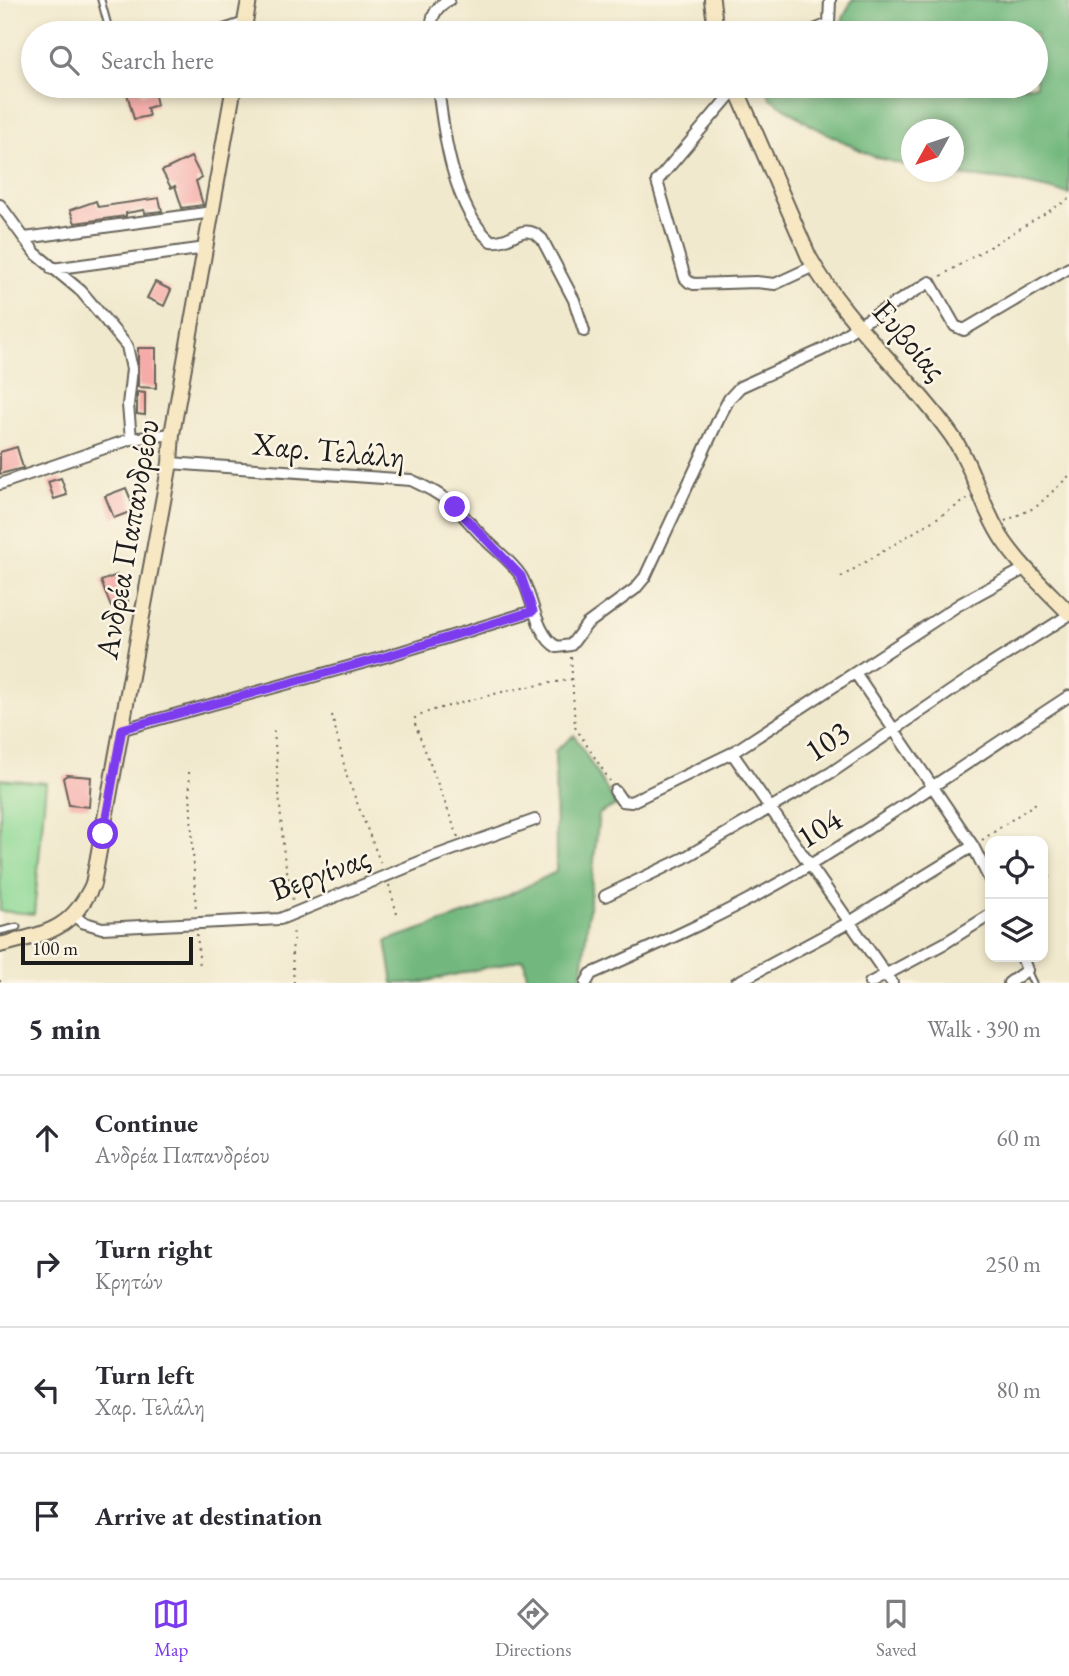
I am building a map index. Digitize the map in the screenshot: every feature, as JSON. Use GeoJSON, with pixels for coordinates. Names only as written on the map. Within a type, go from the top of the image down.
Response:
{"type":"FeatureCollection","features":[{"type":"Feature","properties":{"kind":"main road"},"geometry":{"type":"LineString","coordinates":[[245,21],[249,0]]}},
{"type":"Feature","properties":{"kind":"main road"},"geometry":{"type":"LineString","coordinates":[[712,0],[715,21]]}},
{"type":"Feature","properties":{"kind":"main road","name":"Ανδρέα Παπανδρέου"},"geometry":{"type":"LineString","coordinates":[[75,916],[93,884],[170,463],[172,434],[232,98]]}},
{"type":"Feature","properties":{"kind":"main road","name":"Ευβοίας"},"geometry":{"type":"LineString","coordinates":[[741,98],[814,266],[859,324],[923,397],[963,453],[1002,538],[1069,614]]}},
{"type":"Feature","properties":{"kind":"main road"},"geometry":{"type":"LineString","coordinates":[[0,945],[50,932],[75,916]]}},
{"type":"Feature","properties":{"kind":"street"},"geometry":{"type":"LineString","coordinates":[[433,21],[433,14],[438,7],[449,0]]}},
{"type":"Feature","properties":{"kind":"street"},"geometry":{"type":"LineString","coordinates":[[829,21],[830,0]]}},
{"type":"Feature","properties":{"kind":"street"},"geometry":{"type":"LineString","coordinates":[[439,98],[451,161],[472,217],[491,241],[498,242],[529,231],[542,239],[574,300],[584,331]]}},
{"type":"Feature","properties":{"kind":"street"},"geometry":{"type":"LineString","coordinates":[[727,98],[657,181],[685,278],[694,284],[775,284],[814,266]]}},
{"type":"Feature","properties":{"kind":"street"},"geometry":{"type":"LineString","coordinates":[[0,205],[35,253],[81,291],[127,346],[132,369],[128,405],[131,439]]}},
{"type":"Feature","properties":{"kind":"street"},"geometry":{"type":"LineString","coordinates":[[25,238],[212,212]]}},
{"type":"Feature","properties":{"kind":"street"},"geometry":{"type":"LineString","coordinates":[[52,269],[206,248]]}},
{"type":"Feature","properties":{"kind":"street"},"geometry":{"type":"LineString","coordinates":[[571,645],[587,624],[635,589],[645,577],[721,414],[734,392],[748,382],[824,349],[859,324],[930,282],[955,326],[964,330],[1069,268]]}},
{"type":"Feature","properties":{"kind":"street"},"geometry":{"type":"LineString","coordinates":[[0,484],[131,439],[172,434]]}},
{"type":"Feature","properties":{"kind":"street","name":"Χαρ. Τελάλη"},"geometry":{"type":"LineString","coordinates":[[170,463],[411,480],[435,492],[455,507],[510,562],[521,576],[533,611],[552,645],[571,645]]}},
{"type":"Feature","properties":{"kind":"street"},"geometry":{"type":"LineString","coordinates":[[615,791],[622,801],[631,802],[732,753],[960,604],[1026,568]]}},
{"type":"Feature","properties":{"kind":"street"},"geometry":{"type":"LineString","coordinates":[[122,729],[384,657],[533,611]]}},
{"type":"Feature","properties":{"kind":"street","name":"103"},"geometry":{"type":"LineString","coordinates":[[605,896],[684,858],[832,772],[1069,614]]}},
{"type":"Feature","properties":{"kind":"street"},"geometry":{"type":"LineString","coordinates":[[856,674],[935,787],[973,846],[985,870]]}},
{"type":"Feature","properties":{"kind":"street","name":"104"},"geometry":{"type":"LineString","coordinates":[[586,983],[591,974],[691,928],[809,865],[935,787],[1069,696]]}},
{"type":"Feature","properties":{"kind":"street"},"geometry":{"type":"LineString","coordinates":[[732,753],[889,979]]}},
{"type":"Feature","properties":{"kind":"street","name":"Βεργίνας"},"geometry":{"type":"LineString","coordinates":[[75,916],[82,922],[102,928],[280,919],[535,820]]}},
{"type":"Feature","properties":{"kind":"street"},"geometry":{"type":"LineString","coordinates":[[736,983],[748,980],[848,923],[973,846]]}},
{"type":"Feature","properties":{"kind":"street"},"geometry":{"type":"LineString","coordinates":[[870,983],[889,979],[985,918]]}},
{"type":"Feature","properties":{"kind":"street"},"geometry":{"type":"LineString","coordinates":[[1009,983],[1027,970],[1024,962]]}},
{"type":"Feature","properties":{"kind":"lane"},"geometry":{"type":"LineString","coordinates":[[102,0],[107,21]]}},
{"type":"Feature","properties":{"kind":"lane"},"geometry":{"type":"LineString","coordinates":[[0,931],[17,927]]}},
{"type":"Feature","properties":{"kind":"lane"},"geometry":{"type":"LineString","coordinates":[[1027,970],[1032,983]]}},
{"type":"Feature","properties":{"kind":"path"},"geometry":{"type":"LineString","coordinates":[[930,282],[1069,199]]}},
{"type":"Feature","properties":{"kind":"path"},"geometry":{"type":"LineString","coordinates":[[995,526],[1036,507],[1069,476]]}},
{"type":"Feature","properties":{"kind":"path"},"geometry":{"type":"LineString","coordinates":[[841,577],[980,492]]}},
{"type":"Feature","properties":{"kind":"path"},"geometry":{"type":"LineString","coordinates":[[571,645],[575,727],[605,770],[615,791]]}},
{"type":"Feature","properties":{"kind":"path"},"geometry":{"type":"LineString","coordinates":[[461,847],[415,718],[506,691],[573,679]]}},
{"type":"Feature","properties":{"kind":"path"},"geometry":{"type":"LineString","coordinates":[[332,716],[347,777],[387,877],[397,915]]}},
{"type":"Feature","properties":{"kind":"path"},"geometry":{"type":"LineString","coordinates":[[274,731],[284,856],[295,912],[293,983]]}},
{"type":"Feature","properties":{"kind":"path"},"geometry":{"type":"LineString","coordinates":[[189,772],[200,968]]}},
{"type":"Feature","properties":{"kind":"path"},"geometry":{"type":"LineString","coordinates":[[973,846],[1036,803]]}},
{"type":"Feature","properties":{"kind":"path"},"geometry":{"type":"LineString","coordinates":[[1048,878],[1052,875]]}},
{"type":"Feature","properties":{"kind":"green space"},"geometry":{"type":"Polygon","coordinates":[[[852,0],[1069,0],[1069,194],[1013,181],[964,176],[964,119],[901,119],[901,164],[872,156],[812,126],[770,98],[1048,98],[1048,21],[842,21],[852,0]]]}},
{"type":"Feature","properties":{"kind":"green space"},"geometry":{"type":"Polygon","coordinates":[[[574,735],[616,805],[599,814],[581,983],[528,983],[524,959],[418,983],[393,983],[386,941],[480,909],[556,872],[555,751],[574,735]]]}},
{"type":"Feature","properties":{"kind":"green space"},"geometry":{"type":"Polygon","coordinates":[[[0,779],[46,783],[34,914],[0,911],[0,779]]]}},
{"type":"Feature","properties":{"kind":"building"},"geometry":{"type":"Polygon","coordinates":[[[128,98],[156,98],[157,105],[147,108],[149,116],[134,119],[128,98]]]}},
{"type":"Feature","properties":{"kind":"building"},"geometry":{"type":"Polygon","coordinates":[[[191,157],[202,178],[196,181],[203,205],[182,208],[175,186],[171,188],[162,171],[191,157]]]}},
{"type":"Feature","properties":{"kind":"building"},"geometry":{"type":"Polygon","coordinates":[[[159,198],[162,211],[145,213],[144,210],[126,213],[126,216],[75,223],[70,210],[96,201],[98,207],[159,198]]]}},
{"type":"Feature","properties":{"kind":"building"},"geometry":{"type":"Polygon","coordinates":[[[155,282],[171,290],[164,306],[147,298],[155,282]]]}},
{"type":"Feature","properties":{"kind":"building"},"geometry":{"type":"Polygon","coordinates":[[[138,348],[156,348],[156,388],[138,387],[138,348]]]}},
{"type":"Feature","properties":{"kind":"building"},"geometry":{"type":"Polygon","coordinates":[[[137,392],[145,393],[145,415],[137,414],[137,392]]]}},
{"type":"Feature","properties":{"kind":"building"},"geometry":{"type":"Polygon","coordinates":[[[17,447],[23,468],[0,474],[0,452],[17,447]]]}},
{"type":"Feature","properties":{"kind":"building"},"geometry":{"type":"Polygon","coordinates":[[[61,478],[67,495],[54,499],[48,482],[61,478]]]}},
{"type":"Feature","properties":{"kind":"building"},"geometry":{"type":"Polygon","coordinates":[[[126,488],[135,510],[114,518],[105,496],[126,488]]]}},
{"type":"Feature","properties":{"kind":"building"},"geometry":{"type":"Polygon","coordinates":[[[117,575],[128,601],[111,607],[101,581],[117,575]]]}},
{"type":"Feature","properties":{"kind":"building"},"geometry":{"type":"Polygon","coordinates":[[[67,775],[91,777],[89,807],[69,805],[63,778],[67,775]]]}},
{"type":"Feature","properties":{"kind":"route"},"geometry":{"type":"LineString","coordinates":[[103,834],[122,729],[465,634],[533,611],[521,576],[455,507]]}}]}
